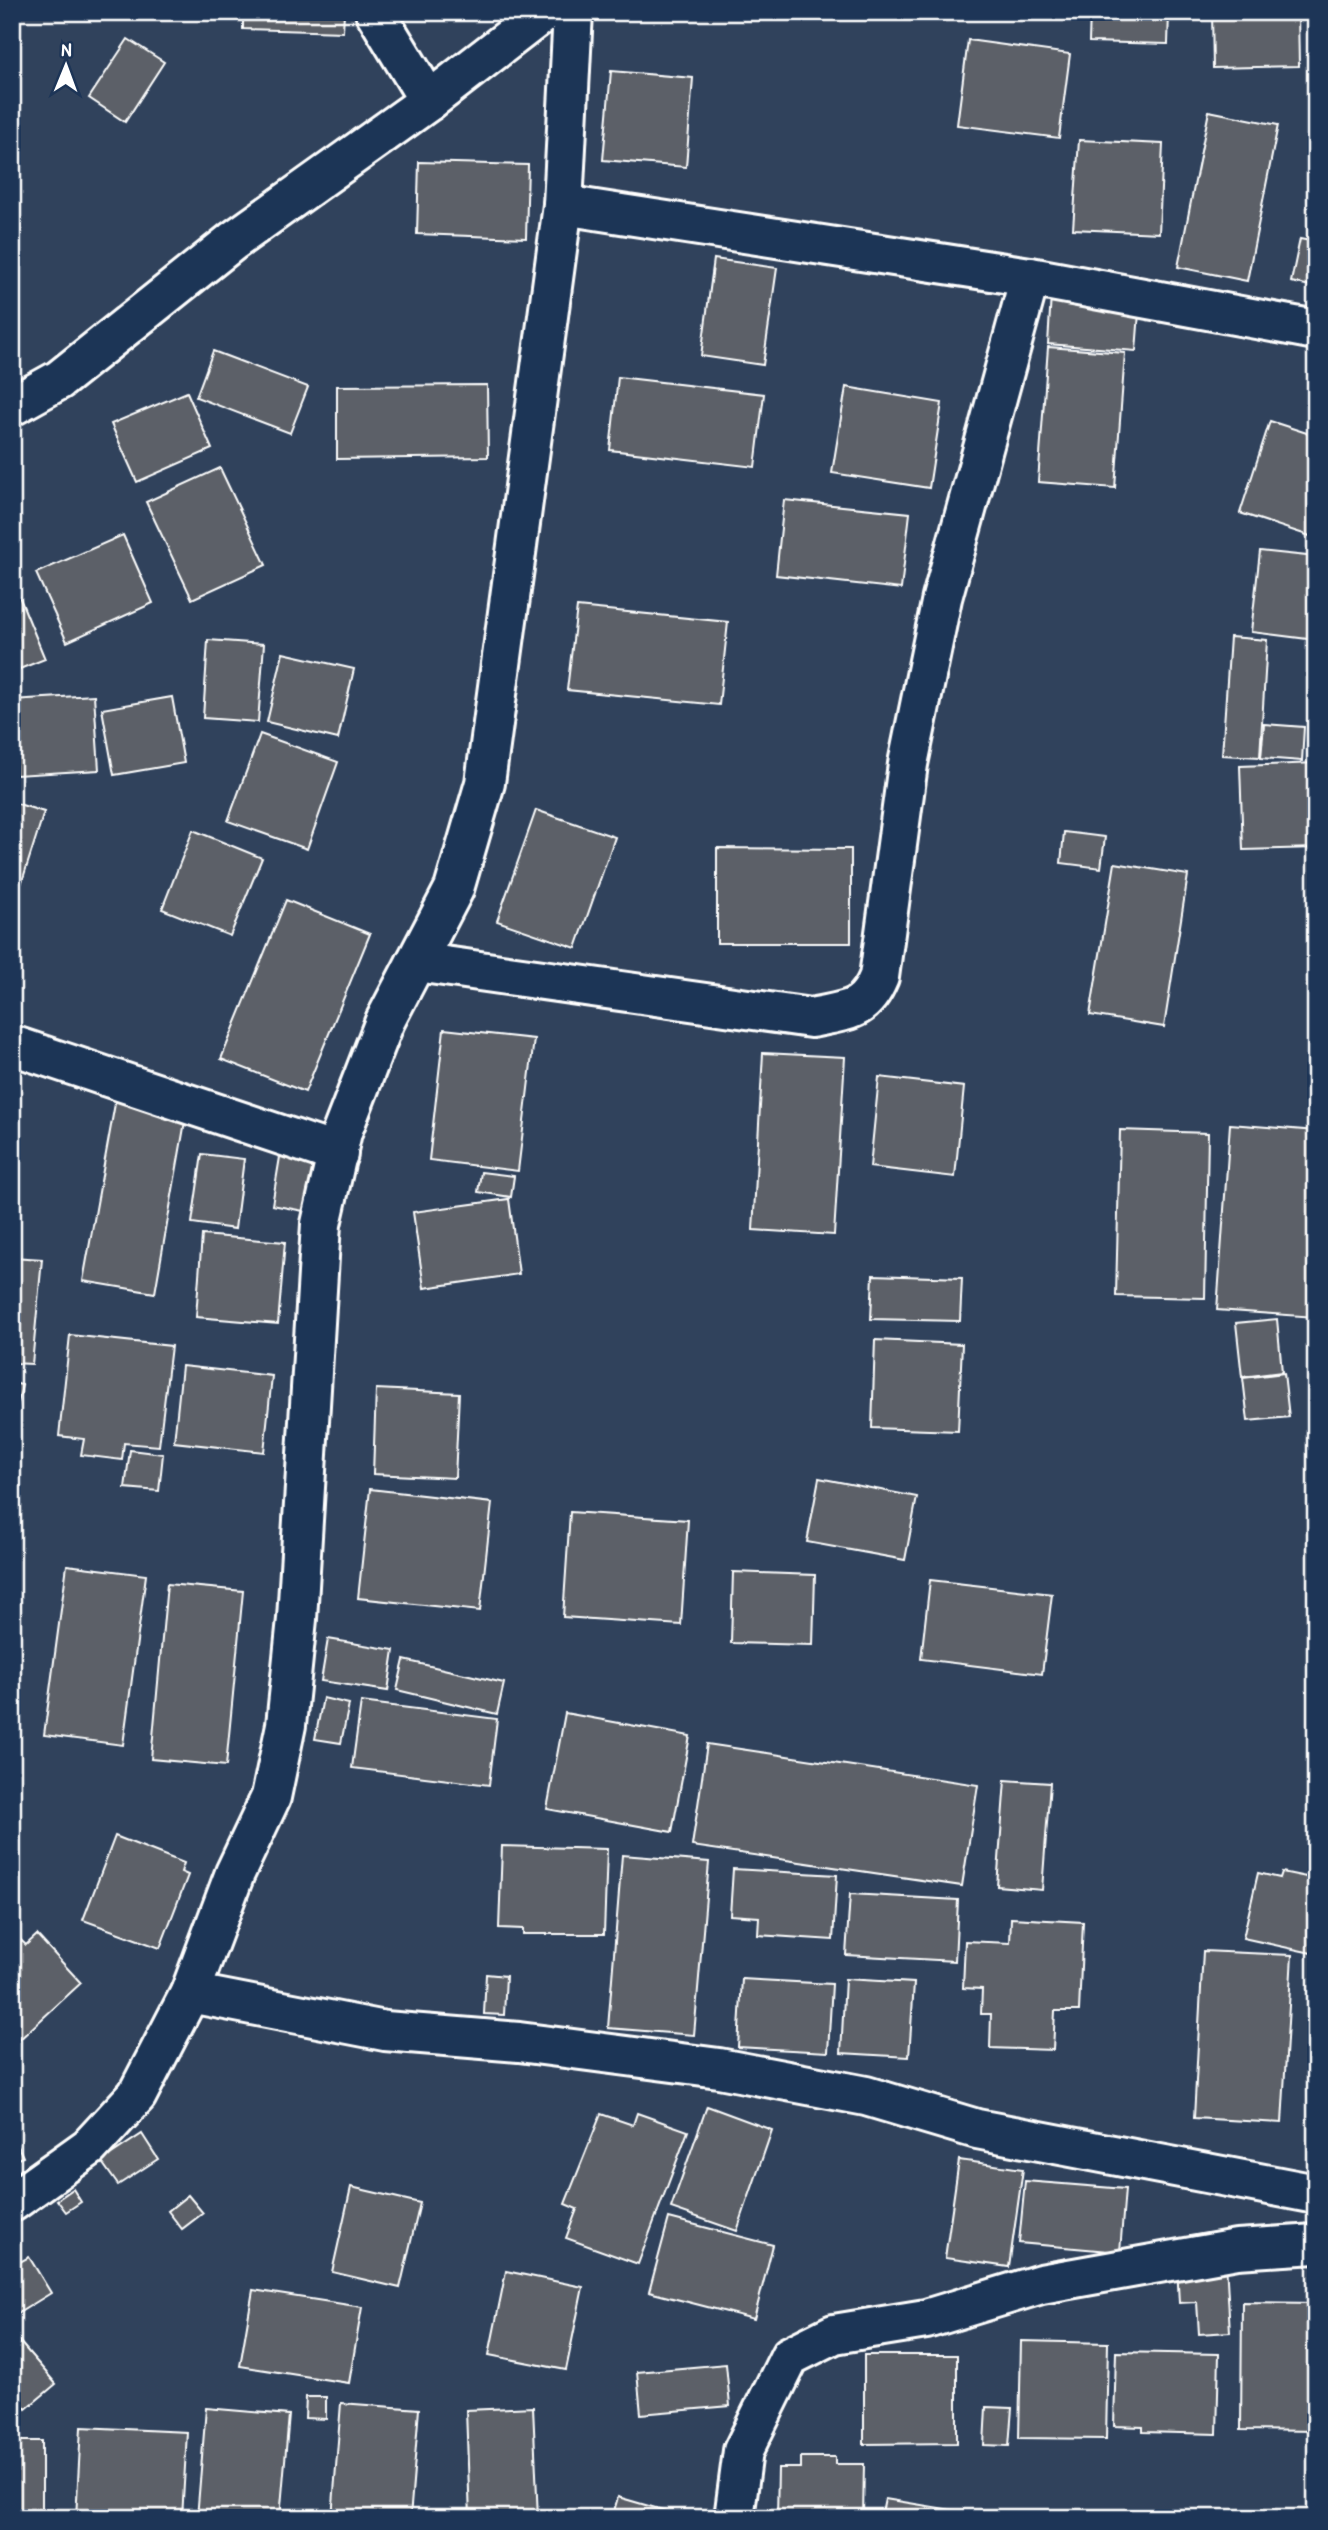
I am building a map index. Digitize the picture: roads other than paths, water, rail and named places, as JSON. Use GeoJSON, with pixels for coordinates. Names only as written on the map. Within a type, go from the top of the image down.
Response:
{"type":"FeatureCollection","features":[{"type":"Feature","properties":{"kind":"street"},"geometry":{"type":"LineString","coordinates":[[375,12],[429,100]]}},
{"type":"Feature","properties":{"kind":"street"},"geometry":{"type":"LineString","coordinates":[[12,406],[59,380],[233,241],[429,100],[544,12]]}},
{"type":"Feature","properties":{"kind":"street"},"geometry":{"type":"LineString","coordinates":[[12,2202],[89,2147],[137,2095],[191,1993],[234,1873],[271,1797],[286,1725],[297,1619],[321,1224],[342,1132],[385,1021],[454,889],[485,783],[563,205],[573,12]]}},
{"type":"Feature","properties":{"kind":"street"},"geometry":{"type":"LineString","coordinates":[[563,205],[1030,277],[1316,330]]}},
{"type":"Feature","properties":{"kind":"street"},"geometry":{"type":"LineString","coordinates":[[416,962],[811,1018],[855,1008],[871,997],[879,977],[908,764],[942,598],[1030,277]]}},
{"type":"Feature","properties":{"kind":"street"},"geometry":{"type":"LineString","coordinates":[[12,1045],[338,1154]]}},
{"type":"Feature","properties":{"kind":"street"},"geometry":{"type":"LineString","coordinates":[[191,1993],[385,2031],[519,2042],[719,2068],[866,2096],[977,2129],[1316,2194]]}},
{"type":"Feature","properties":{"kind":"street"},"geometry":{"type":"LineString","coordinates":[[734,2518],[743,2451],[790,2356],[834,2334],[926,2319],[1041,2284],[1237,2249],[1316,2244]]}}]}
